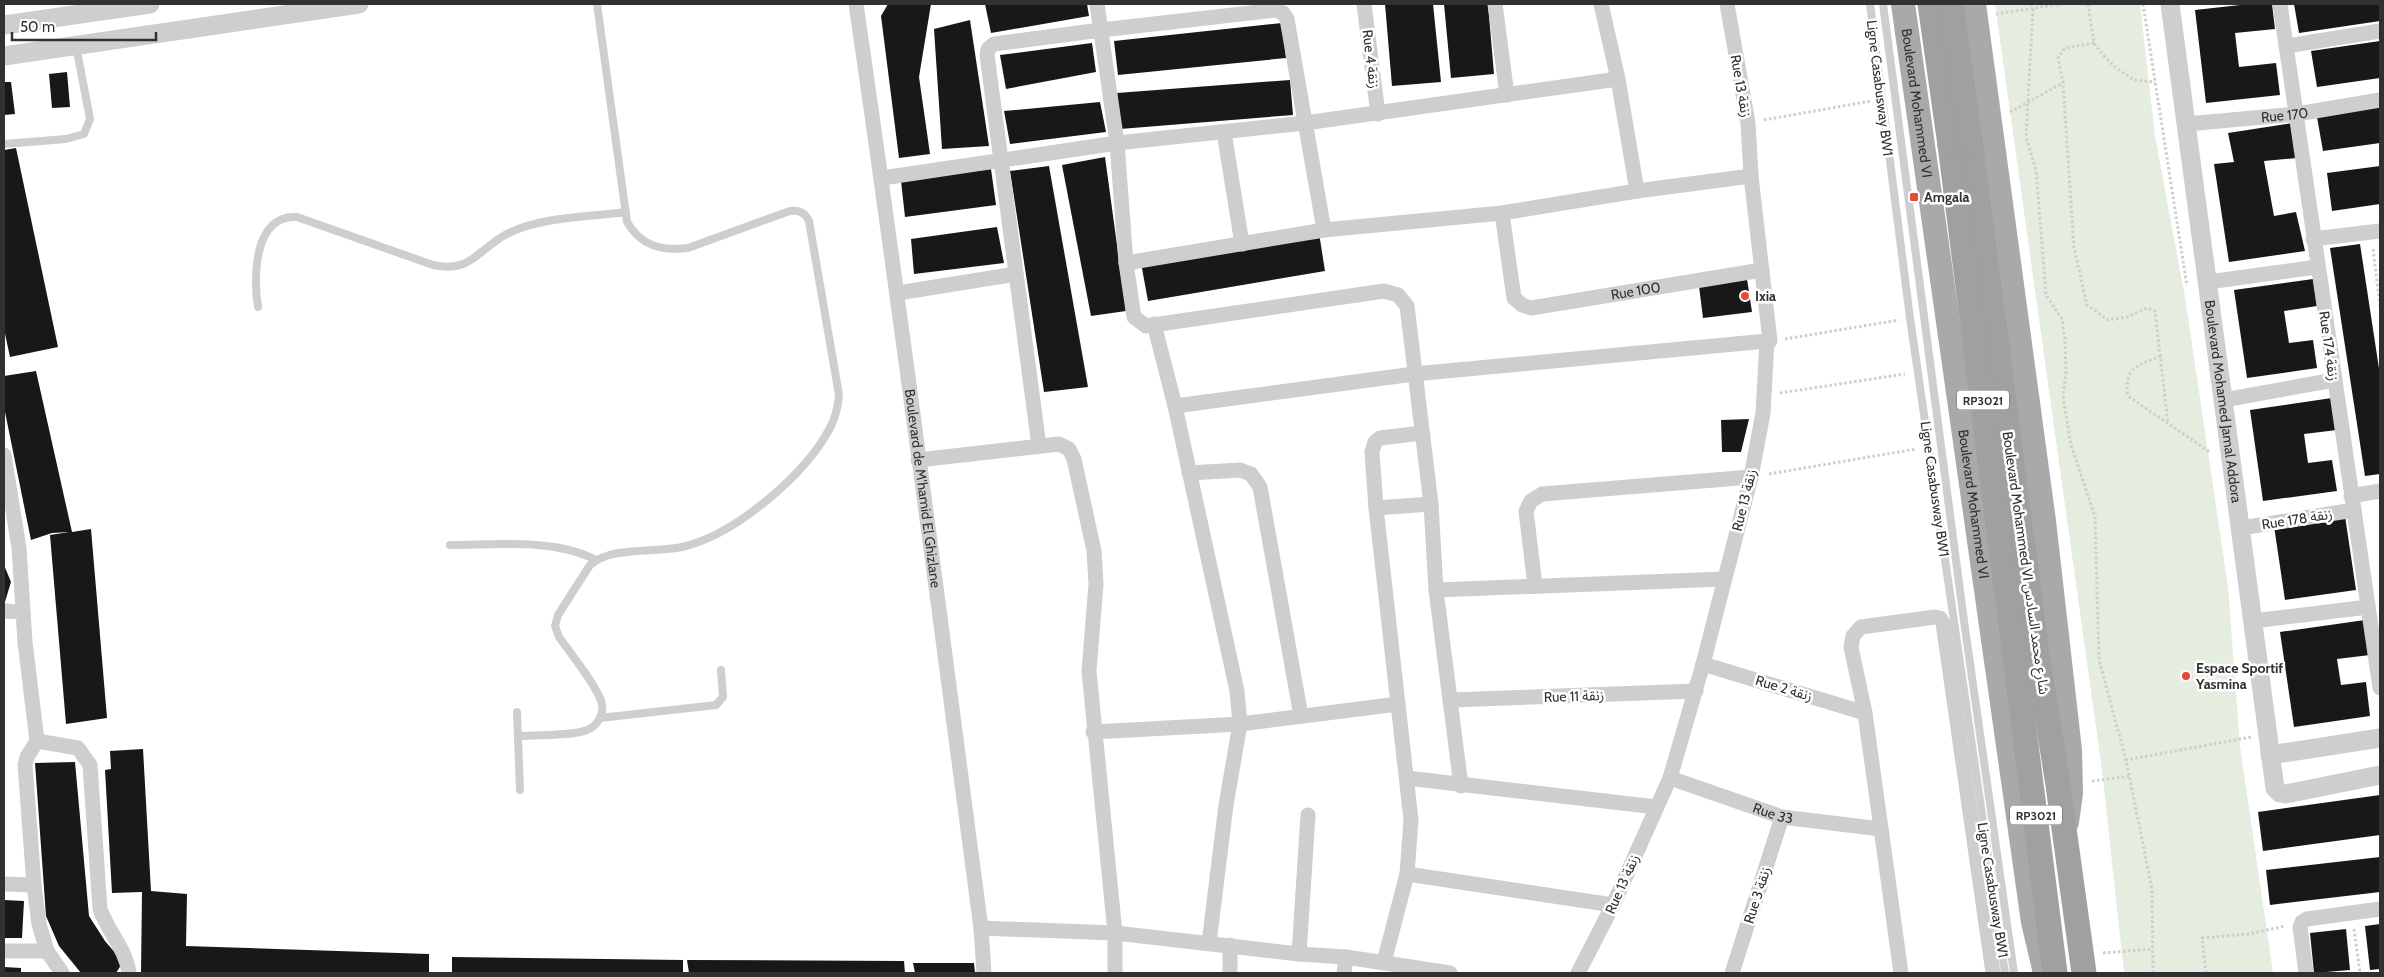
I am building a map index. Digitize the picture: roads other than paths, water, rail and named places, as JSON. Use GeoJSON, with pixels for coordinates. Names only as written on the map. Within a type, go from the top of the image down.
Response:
{"type":"FeatureCollection","features":[{"type":"Feature","properties":{"kind":"highway","name":"Boulevard Mohammed VI شارع محمد السادس"},"geometry":{"type":"LineString","coordinates":[[1930,4],[1960,143],[2084,973]]}},
{"type":"Feature","properties":{"kind":"highway","name":"Boulevard Mohammed VI شارع محمد السادس"},"geometry":{"type":"LineString","coordinates":[[1951,4],[1960,143],[2055,973]]}},
{"type":"Feature","properties":{"kind":"main road","name":"Boulevard Mohammed VI"},"geometry":{"type":"LineString","coordinates":[[1902,4],[2033,922],[2045,973]]}},
{"type":"Feature","properties":{"kind":"main road"},"geometry":{"type":"LineString","coordinates":[[1975,10],[2044,521],[2070,750],[2071,793],[2064,836]]}},
{"type":"Feature","properties":{"kind":"street"},"geometry":{"type":"LineString","coordinates":[[4,25],[150,4]]}},
{"type":"Feature","properties":{"kind":"street"},"geometry":{"type":"LineString","coordinates":[[4,56],[359,4]]}},
{"type":"Feature","properties":{"kind":"street","name":"Boulevard de M'hamid El Ghizlane"},"geometry":{"type":"LineString","coordinates":[[856,4],[898,293],[918,460],[981,928],[984,973]]}},
{"type":"Feature","properties":{"kind":"street"},"geometry":{"type":"LineString","coordinates":[[1097,4],[1117,144],[1126,263],[1134,317],[1139,323],[1146,326],[1390,292],[1398,295],[1407,306],[1431,504],[1436,590],[1452,700],[1461,786]]}},
{"type":"Feature","properties":{"kind":"street","name":"Rue 4 زنقة"},"geometry":{"type":"LineString","coordinates":[[1364,4],[1378,114]]}},
{"type":"Feature","properties":{"kind":"street"},"geometry":{"type":"LineString","coordinates":[[1495,4],[1506,95]]}},
{"type":"Feature","properties":{"kind":"street"},"geometry":{"type":"LineString","coordinates":[[1601,4],[1618,79],[1637,191]]}},
{"type":"Feature","properties":{"kind":"street","name":"Rue 13 زنقة"},"geometry":{"type":"LineString","coordinates":[[1578,973],[1613,905],[1670,778],[1704,664],[1751,477],[1764,395],[1769,341],[1751,176],[1748,123],[1727,4]]}},
{"type":"Feature","properties":{"kind":"street","name":"Boulevard Mohamed Jamal Addora"},"geometry":{"type":"LineString","coordinates":[[2170,4],[2275,788],[2280,793],[2286,794],[2380,775]]}},
{"type":"Feature","properties":{"kind":"street","name":"Rue 174 زنقة"},"geometry":{"type":"LineString","coordinates":[[2280,4],[2380,688]]}},
{"type":"Feature","properties":{"kind":"street"},"geometry":{"type":"LineString","coordinates":[[1040,446],[987,55],[988,49],[994,44],[1276,10],[1283,13],[1287,18],[1324,230]]}},
{"type":"Feature","properties":{"kind":"street"},"geometry":{"type":"LineString","coordinates":[[2286,46],[2380,31]]}},
{"type":"Feature","properties":{"kind":"street"},"geometry":{"type":"LineString","coordinates":[[882,178],[1117,144],[1378,114],[1618,79]]}},
{"type":"Feature","properties":{"kind":"street","name":"Rue 170"},"geometry":{"type":"LineString","coordinates":[[2187,124],[2297,114],[2380,100]]}},
{"type":"Feature","properties":{"kind":"street"},"geometry":{"type":"LineString","coordinates":[[1224,132],[1242,244]]}},
{"type":"Feature","properties":{"kind":"street"},"geometry":{"type":"LineString","coordinates":[[1126,263],[1324,230],[1502,213],[1637,191],[1751,176]]}},
{"type":"Feature","properties":{"kind":"street","name":"Rue 100"},"geometry":{"type":"LineString","coordinates":[[1502,213],[1514,298],[1522,305],[1531,308],[1542,308],[1762,270]]}},
{"type":"Feature","properties":{"kind":"street"},"geometry":{"type":"LineString","coordinates":[[2313,239],[2375,232]]}},
{"type":"Feature","properties":{"kind":"street"},"geometry":{"type":"LineString","coordinates":[[2208,282],[2317,267]]}},
{"type":"Feature","properties":{"kind":"street"},"geometry":{"type":"LineString","coordinates":[[898,293],[1016,274]]}},
{"type":"Feature","properties":{"kind":"street"},"geometry":{"type":"LineString","coordinates":[[1154,324],[1175,406],[1237,691],[1240,724],[1226,805],[1209,943]]}},
{"type":"Feature","properties":{"kind":"street"},"geometry":{"type":"LineString","coordinates":[[1175,406],[1414,374],[1769,341]]}},
{"type":"Feature","properties":{"kind":"street"},"geometry":{"type":"LineString","coordinates":[[2224,400],[2334,380]]}},
{"type":"Feature","properties":{"kind":"street"},"geometry":{"type":"LineString","coordinates":[[1384,962],[1407,874],[1411,820],[1376,508],[1372,452],[1375,442],[1380,438],[1422,433]]}},
{"type":"Feature","properties":{"kind":"street"},"geometry":{"type":"LineString","coordinates":[[918,460],[1059,444],[1069,449],[1074,459],[1094,551],[1096,584],[1089,671],[1093,732],[1114,933],[1115,973]]}},
{"type":"Feature","properties":{"kind":"street"},"geometry":{"type":"LineString","coordinates":[[4,455],[7,488],[19,548],[24,642],[37,741],[27,757],[25,765],[34,884],[39,924],[47,951],[62,973]]}},
{"type":"Feature","properties":{"kind":"street"},"geometry":{"type":"LineString","coordinates":[[1189,473],[1240,470],[1251,474],[1260,487],[1301,716]]}},
{"type":"Feature","properties":{"kind":"street"},"geometry":{"type":"LineString","coordinates":[[1535,586],[1526,511],[1531,500],[1542,494],[1751,477]]}},
{"type":"Feature","properties":{"kind":"street","name":"Rue 178 زنقة"},"geometry":{"type":"LineString","coordinates":[[2241,528],[2352,503],[2380,491]]}},
{"type":"Feature","properties":{"kind":"street"},"geometry":{"type":"LineString","coordinates":[[1376,508],[1431,504]]}},
{"type":"Feature","properties":{"kind":"street"},"geometry":{"type":"LineString","coordinates":[[1436,590],[1724,579]]}},
{"type":"Feature","properties":{"kind":"street"},"geometry":{"type":"LineString","coordinates":[[2253,620],[2368,607]]}},
{"type":"Feature","properties":{"kind":"street"},"geometry":{"type":"LineString","coordinates":[[4,611],[23,612]]}},
{"type":"Feature","properties":{"kind":"street"},"geometry":{"type":"LineString","coordinates":[[1901,973],[1865,713],[1851,647],[1853,636],[1860,627],[1935,617],[1940,618],[1943,623],[1993,973]]}},
{"type":"Feature","properties":{"kind":"street","name":"Rue 2 زنقة"},"geometry":{"type":"LineString","coordinates":[[1704,664],[1865,713]]}},
{"type":"Feature","properties":{"kind":"street","name":"Rue 11 زنقة"},"geometry":{"type":"LineString","coordinates":[[1452,700],[1696,691]]}},
{"type":"Feature","properties":{"kind":"street"},"geometry":{"type":"LineString","coordinates":[[1093,732],[1240,724],[1398,704]]}},
{"type":"Feature","properties":{"kind":"street"},"geometry":{"type":"LineString","coordinates":[[2270,755],[2380,738]]}},
{"type":"Feature","properties":{"kind":"street"},"geometry":{"type":"LineString","coordinates":[[37,741],[78,748],[90,765],[100,910],[105,924],[128,963],[129,973]]}},
{"type":"Feature","properties":{"kind":"street"},"geometry":{"type":"LineString","coordinates":[[1407,778],[1461,786],[1656,807]]}},
{"type":"Feature","properties":{"kind":"street","name":"Rue 33"},"geometry":{"type":"LineString","coordinates":[[1670,778],[1782,817],[1881,830]]}},
{"type":"Feature","properties":{"kind":"street"},"geometry":{"type":"LineString","coordinates":[[1299,954],[1308,815]]}},
{"type":"Feature","properties":{"kind":"street","name":"Rue 3 زنقة"},"geometry":{"type":"LineString","coordinates":[[1732,973],[1782,817]]}},
{"type":"Feature","properties":{"kind":"street"},"geometry":{"type":"LineString","coordinates":[[1407,874],[1613,905]]}},
{"type":"Feature","properties":{"kind":"street"},"geometry":{"type":"LineString","coordinates":[[4,884],[34,884]]}},
{"type":"Feature","properties":{"kind":"street"},"geometry":{"type":"LineString","coordinates":[[2306,973],[2300,927],[2302,922],[2380,910]]}},
{"type":"Feature","properties":{"kind":"street"},"geometry":{"type":"LineString","coordinates":[[981,928],[1114,933],[1299,954],[1346,957],[1450,973]]}},
{"type":"Feature","properties":{"kind":"street"},"geometry":{"type":"LineString","coordinates":[[1230,945],[1230,973]]}},
{"type":"Feature","properties":{"kind":"street"},"geometry":{"type":"LineString","coordinates":[[4,951],[47,951]]}},
{"type":"Feature","properties":{"kind":"street"},"geometry":{"type":"LineString","coordinates":[[1344,973],[1346,957]]}},
{"type":"Feature","properties":{"kind":"lane"},"geometry":{"type":"LineString","coordinates":[[518,736],[582,732],[593,727],[600,718],[602,712],[601,698],[559,637],[556,626],[558,615],[586,571],[596,560],[609,554],[689,545],[710,537],[739,522],[776,491],[813,453],[835,417],[839,395],[809,221],[804,214],[793,210],[688,248],[664,250],[654,247],[637,236],[627,222],[597,4]]}},
{"type":"Feature","properties":{"kind":"lane","name":"Ligne Casabusway BW1"},"geometry":{"type":"LineString","coordinates":[[1870,4],[1910,318],[2006,973]]}},
{"type":"Feature","properties":{"kind":"lane","name":"Ligne Casabusway BW1"},"geometry":{"type":"LineString","coordinates":[[1883,4],[1964,622],[2014,973]]}},
{"type":"Feature","properties":{"kind":"lane"},"geometry":{"type":"LineString","coordinates":[[4,144],[66,139],[84,134],[90,119],[76,44]]}},
{"type":"Feature","properties":{"kind":"lane"},"geometry":{"type":"LineString","coordinates":[[258,307],[256,280],[260,250],[270,227],[283,218],[297,217],[433,265],[453,267],[472,261],[504,236],[518,229],[534,224],[626,212]]}},
{"type":"Feature","properties":{"kind":"lane"},"geometry":{"type":"LineString","coordinates":[[450,545],[552,546],[576,551],[596,560]]}},
{"type":"Feature","properties":{"kind":"lane"},"geometry":{"type":"LineString","coordinates":[[600,718],[716,705],[724,697],[721,670]]}},
{"type":"Feature","properties":{"kind":"lane"},"geometry":{"type":"LineString","coordinates":[[516,712],[520,790]]}},
{"type":"Feature","properties":{"kind":"place","name":"Amgala"},"geometry":{"type":"Point","coordinates":[1914,197]}},
{"type":"Feature","properties":{"kind":"place","name":"Ixia"},"geometry":{"type":"Point","coordinates":[1745,296]}},
{"type":"Feature","properties":{"kind":"place","name":"Espace Sportif Yasmina"},"geometry":{"type":"Point","coordinates":[2186,676]}}]}
